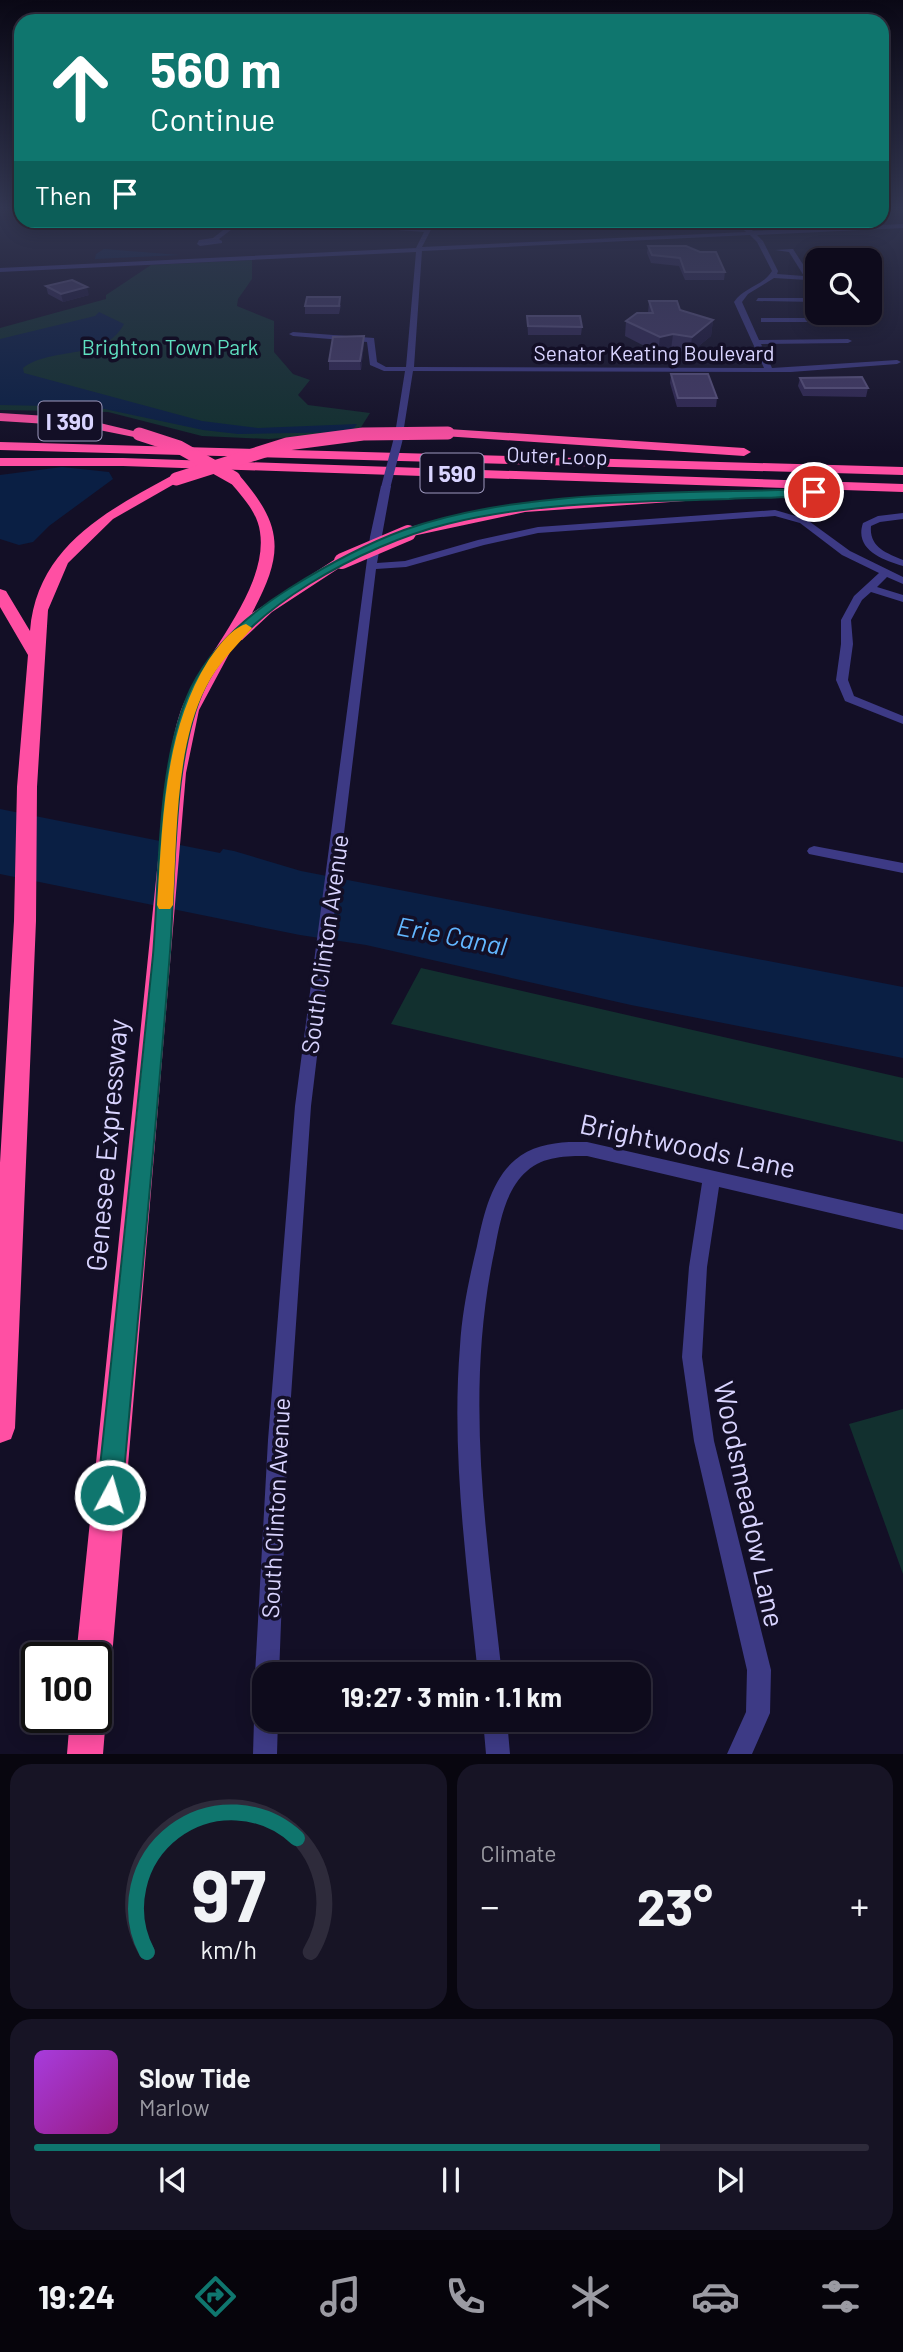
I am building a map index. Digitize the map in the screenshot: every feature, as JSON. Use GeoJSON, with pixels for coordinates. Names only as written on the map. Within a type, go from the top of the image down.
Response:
{"type":"FeatureCollection","features":[{"type":"Feature","properties":{"kind":"highway","name":"I 390"},"geometry":{"type":"LineString","coordinates":[[0,417],[79,422],[139,434],[178,447],[234,478],[259,511],[268,536],[262,567],[250,599],[222,649]]}},
{"type":"Feature","properties":{"kind":"highway"},"geometry":{"type":"LineString","coordinates":[[0,1429],[25,921],[27,787],[36,653],[40,610],[61,561],[108,516],[176,479],[287,444],[363,434],[448,433],[903,463]]}},
{"type":"Feature","properties":{"kind":"highway","name":"Outer Loop"},"geometry":{"type":"LineString","coordinates":[[0,446],[903,471]]}},
{"type":"Feature","properties":{"kind":"highway","name":"Outer Loop"},"geometry":{"type":"LineString","coordinates":[[0,462],[150,463],[903,488]]}},
{"type":"Feature","properties":{"kind":"highway"},"geometry":{"type":"LineString","coordinates":[[222,649],[266,609],[342,561],[408,533],[489,512],[556,502],[903,488]]}},
{"type":"Feature","properties":{"kind":"highway"},"geometry":{"type":"LineString","coordinates":[[0,594],[36,653]]}},
{"type":"Feature","properties":{"kind":"highway","name":"Genesee Expressway"},"geometry":{"type":"LineString","coordinates":[[95,1642],[161,953],[172,803],[183,732],[198,688],[222,649]]}},
{"type":"Feature","properties":{"kind":"highway"},"geometry":{"type":"LineString","coordinates":[[85,1754],[87,1733]]}},
{"type":"Feature","properties":{"kind":"street","name":"South Clinton Avenue"},"geometry":{"type":"LineString","coordinates":[[268,1662],[278,1440],[303,1106],[371,566],[410,369],[416,289]]}},
{"type":"Feature","properties":{"kind":"street"},"geometry":{"type":"LineString","coordinates":[[754,289],[739,299],[769,370]]}},
{"type":"Feature","properties":{"kind":"street"},"geometry":{"type":"LineString","coordinates":[[758,300],[805,300]]}},
{"type":"Feature","properties":{"kind":"street"},"geometry":{"type":"LineString","coordinates":[[764,320],[805,318]]}},
{"type":"Feature","properties":{"kind":"street"},"geometry":{"type":"LineString","coordinates":[[755,342],[848,341],[838,325]]}},
{"type":"Feature","properties":{"kind":"street","name":"Senator Keating Boulevard"},"geometry":{"type":"LineString","coordinates":[[293,334],[371,340],[375,365],[410,369],[769,370],[897,362]]}},
{"type":"Feature","properties":{"kind":"street"},"geometry":{"type":"LineString","coordinates":[[371,566],[406,564],[482,542],[538,530],[760,512],[790,515],[803,521],[846,553],[903,581]]}},
{"type":"Feature","properties":{"kind":"street"},"geometry":{"type":"LineString","coordinates":[[903,516],[877,519],[866,525],[864,533],[868,543],[880,555],[903,563]]}},
{"type":"Feature","properties":{"kind":"street"},"geometry":{"type":"LineString","coordinates":[[885,574],[858,598],[846,620],[847,643],[842,680],[849,698],[903,720]]}},
{"type":"Feature","properties":{"kind":"street"},"geometry":{"type":"LineString","coordinates":[[871,588],[903,599]]}},
{"type":"Feature","properties":{"kind":"street"},"geometry":{"type":"LineString","coordinates":[[814,851],[903,868]]}},
{"type":"Feature","properties":{"kind":"street","name":"Brightwoods Lane"},"geometry":{"type":"LineString","coordinates":[[489,1662],[470,1468],[467,1362],[483,1253],[503,1188],[511,1175],[533,1157],[569,1148],[587,1149],[903,1222]]}},
{"type":"Feature","properties":{"kind":"street","name":"Woodsmeadow Lane"},"geometry":{"type":"LineString","coordinates":[[712,1178],[698,1267],[692,1357],[704,1441],[759,1670],[758,1713],[739,1754]]}},
{"type":"Feature","properties":{"kind":"street"},"geometry":{"type":"LineString","coordinates":[[265,1754],[266,1732]]}},
{"type":"Feature","properties":{"kind":"street"},"geometry":{"type":"LineString","coordinates":[[496,1732],[498,1754]]}},
{"type":"Feature","properties":{"kind":"green space","name":"Brighton Town Park"},"geometry":{"type":"Polygon","coordinates":[[[115,289],[245,289],[237,306],[274,321],[274,352],[293,374],[310,380],[298,395],[308,405],[370,413],[358,432],[269,439],[202,436],[108,412],[0,410],[0,328],[106,299],[106,295],[115,289]]]}},
{"type":"Feature","properties":{"kind":"green space"},"geometry":{"type":"Polygon","coordinates":[[[421,968],[903,1078],[903,1142],[391,1024],[421,968]]]}},
{"type":"Feature","properties":{"kind":"green space"},"geometry":{"type":"Polygon","coordinates":[[[903,1409],[903,1574],[849,1424],[903,1409]]]}},
{"type":"Feature","properties":{"kind":"water"},"geometry":{"type":"Polygon","coordinates":[[[99,312],[124,324],[115,336],[91,348],[35,361],[23,368],[24,373],[202,421],[258,428],[357,424],[351,432],[238,434],[203,430],[95,407],[0,405],[0,339],[95,316],[99,312]]]}},
{"type":"Feature","properties":{"kind":"water"},"geometry":{"type":"Polygon","coordinates":[[[62,467],[109,472],[113,479],[49,526],[33,542],[19,545],[0,539],[0,475],[62,467]]]}},
{"type":"Feature","properties":{"kind":"water","name":"Erie Canal"},"geometry":{"type":"Polygon","coordinates":[[[0,809],[220,853],[223,849],[234,851],[301,871],[903,987],[903,1058],[631,1005],[366,945],[300,935],[0,874],[0,809]]]}},
{"type":"Feature","properties":{"kind":"building"},"geometry":{"type":"Polygon","coordinates":[[[51,289],[80,289],[61,294],[51,289]]]}},
{"type":"Feature","properties":{"kind":"building"},"geometry":{"type":"Polygon","coordinates":[[[307,297],[340,297],[339,306],[305,306],[307,297]]]}},
{"type":"Feature","properties":{"kind":"building"},"geometry":{"type":"Polygon","coordinates":[[[649,301],[677,301],[680,310],[713,320],[692,337],[673,334],[660,337],[626,321],[637,313],[653,313],[649,301]]]}},
{"type":"Feature","properties":{"kind":"building"},"geometry":{"type":"Polygon","coordinates":[[[527,316],[580,316],[582,327],[528,326],[527,316]]]}},
{"type":"Feature","properties":{"kind":"building"},"geometry":{"type":"Polygon","coordinates":[[[364,336],[360,361],[329,361],[333,337],[364,336]]]}},
{"type":"Feature","properties":{"kind":"building"},"geometry":{"type":"Polygon","coordinates":[[[671,374],[708,374],[717,398],[678,398],[671,374]]]}},
{"type":"Feature","properties":{"kind":"building"},"geometry":{"type":"Polygon","coordinates":[[[862,377],[868,388],[805,388],[800,378],[862,377]]]}},
{"type":"Feature","properties":{"kind":"slow traffic"},"geometry":{"type":"LineString","coordinates":[[165,905],[172,803],[183,732],[198,688],[222,649],[246,628]]}},
{"type":"Feature","properties":{"kind":"route"},"geometry":{"type":"LineString","coordinates":[[110,1495],[161,953],[172,803],[183,732],[198,688],[222,649],[266,609],[342,561],[408,533],[447,521],[556,502],[814,492]]}}]}
